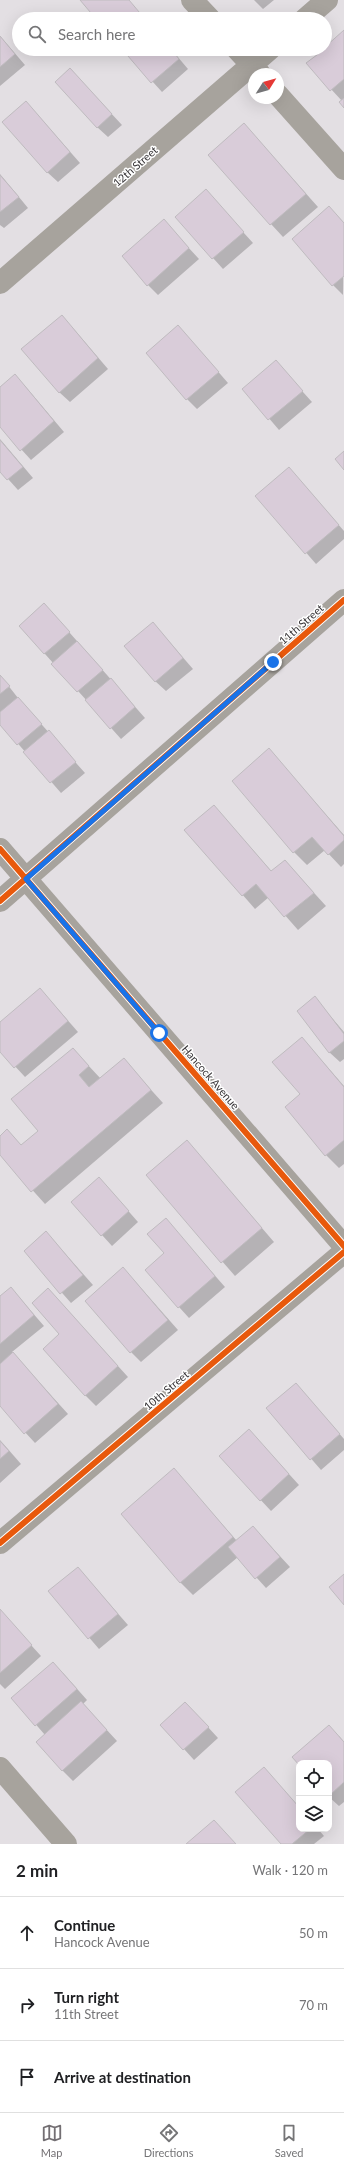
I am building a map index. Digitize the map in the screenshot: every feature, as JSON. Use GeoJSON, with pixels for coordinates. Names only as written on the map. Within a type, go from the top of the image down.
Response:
{"type":"FeatureCollection","features":[{"type":"Feature","properties":{"kind":"street"},"geometry":{"type":"LineString","coordinates":[[192,0],[203,12]]}},
{"type":"Feature","properties":{"kind":"street"},"geometry":{"type":"LineString","coordinates":[[313,12],[327,0]]}},
{"type":"Feature","properties":{"kind":"street"},"geometry":{"type":"LineString","coordinates":[[243,56],[254,68]]}},
{"type":"Feature","properties":{"kind":"street","name":"12th Street"},"geometry":{"type":"LineString","coordinates":[[256,68],[265,56]]}},
{"type":"Feature","properties":{"kind":"street","name":"12th Street"},"geometry":{"type":"LineString","coordinates":[[0,283],[248,75]]}},
{"type":"Feature","properties":{"kind":"street"},"geometry":{"type":"LineString","coordinates":[[284,102],[344,169]]}},
{"type":"Feature","properties":{"kind":"street","name":"11th Street"},"geometry":{"type":"LineString","coordinates":[[0,901],[344,600]]}},
{"type":"Feature","properties":{"kind":"street","name":"Hancock Avenue"},"geometry":{"type":"LineString","coordinates":[[0,849],[344,1246]]}},
{"type":"Feature","properties":{"kind":"street","name":"10th Street"},"geometry":{"type":"LineString","coordinates":[[0,1543],[344,1252]]}},
{"type":"Feature","properties":{"kind":"street"},"geometry":{"type":"LineString","coordinates":[[0,1768],[66,1844]]}},
{"type":"Feature","properties":{"kind":"building"},"geometry":{"type":"Polygon","coordinates":[[[80,0],[129,0],[139,12],[90,12],[80,0]]]}},
{"type":"Feature","properties":{"kind":"building"},"geometry":{"type":"Polygon","coordinates":[[[344,30],[344,79],[330,91],[306,63],[316,56],[332,56],[332,41],[344,30]]]}},
{"type":"Feature","properties":{"kind":"building"},"geometry":{"type":"Polygon","coordinates":[[[0,36],[12,50],[13,56],[0,67],[0,36]]]}},
{"type":"Feature","properties":{"kind":"building"},"geometry":{"type":"Polygon","coordinates":[[[128,56],[177,56],[179,59],[151,83],[128,56]]]}},
{"type":"Feature","properties":{"kind":"building"},"geometry":{"type":"Polygon","coordinates":[[[70,68],[112,114],[97,128],[55,82],[70,68]]]}},
{"type":"Feature","properties":{"kind":"building"},"geometry":{"type":"Polygon","coordinates":[[[344,98],[344,108],[339,102],[344,98]]]}},
{"type":"Feature","properties":{"kind":"building"},"geometry":{"type":"Polygon","coordinates":[[[26,101],[70,152],[47,173],[2,122],[26,101]]]}},
{"type":"Feature","properties":{"kind":"building"},"geometry":{"type":"Polygon","coordinates":[[[244,123],[306,194],[270,225],[208,155],[244,123]]]}},
{"type":"Feature","properties":{"kind":"building"},"geometry":{"type":"Polygon","coordinates":[[[0,175],[19,197],[0,212],[0,175]]]}},
{"type":"Feature","properties":{"kind":"building"},"geometry":{"type":"Polygon","coordinates":[[[206,189],[244,232],[212,259],[175,217],[206,189]]]}},
{"type":"Feature","properties":{"kind":"building"},"geometry":{"type":"Polygon","coordinates":[[[329,206],[344,223],[344,276],[332,286],[292,239],[329,206]]]}},
{"type":"Feature","properties":{"kind":"building"},"geometry":{"type":"Polygon","coordinates":[[[164,219],[189,248],[147,286],[122,256],[164,219]]]}},
{"type":"Feature","properties":{"kind":"building"},"geometry":{"type":"Polygon","coordinates":[[[62,315],[98,358],[59,393],[21,349],[62,315]]]}},
{"type":"Feature","properties":{"kind":"building"},"geometry":{"type":"Polygon","coordinates":[[[178,325],[219,372],[186,400],[146,353],[178,325]]]}},
{"type":"Feature","properties":{"kind":"building"},"geometry":{"type":"Polygon","coordinates":[[[276,360],[303,391],[268,420],[242,389],[276,360]]]}},
{"type":"Feature","properties":{"kind":"building"},"geometry":{"type":"Polygon","coordinates":[[[15,374],[54,421],[20,451],[0,427],[0,387],[15,374]]]}},
{"type":"Feature","properties":{"kind":"building"},"geometry":{"type":"Polygon","coordinates":[[[0,440],[23,467],[7,480],[0,472],[0,440]]]}},
{"type":"Feature","properties":{"kind":"building"},"geometry":{"type":"Polygon","coordinates":[[[344,451],[344,470],[335,459],[344,451]]]}},
{"type":"Feature","properties":{"kind":"building"},"geometry":{"type":"Polygon","coordinates":[[[289,467],[339,525],[305,554],[255,496],[289,467]]]}},
{"type":"Feature","properties":{"kind":"building"},"geometry":{"type":"Polygon","coordinates":[[[44,603],[70,632],[44,654],[19,626],[44,603]]]}},
{"type":"Feature","properties":{"kind":"building"},"geometry":{"type":"Polygon","coordinates":[[[153,622],[183,658],[155,682],[124,646],[153,622]]]}},
{"type":"Feature","properties":{"kind":"building"},"geometry":{"type":"Polygon","coordinates":[[[77,641],[103,670],[77,692],[51,664],[77,641]]]}},
{"type":"Feature","properties":{"kind":"building"},"geometry":{"type":"Polygon","coordinates":[[[0,675],[10,686],[0,694],[0,675]]]}},
{"type":"Feature","properties":{"kind":"building"},"geometry":{"type":"Polygon","coordinates":[[[111,678],[135,707],[110,729],[85,700],[111,678]]]}},
{"type":"Feature","properties":{"kind":"building"},"geometry":{"type":"Polygon","coordinates":[[[18,697],[42,724],[17,745],[0,725],[0,712],[18,697]]]}},
{"type":"Feature","properties":{"kind":"building"},"geometry":{"type":"Polygon","coordinates":[[[49,730],[76,762],[50,783],[23,752],[49,730]]]}},
{"type":"Feature","properties":{"kind":"building"},"geometry":{"type":"Polygon","coordinates":[[[269,748],[344,836],[344,840],[328,855],[312,837],[293,853],[232,781],[269,748]]]}},
{"type":"Feature","properties":{"kind":"building"},"geometry":{"type":"Polygon","coordinates":[[[214,805],[271,871],[285,860],[314,893],[284,917],[256,884],[242,896],[184,830],[214,805]]]}},
{"type":"Feature","properties":{"kind":"building"},"geometry":{"type":"Polygon","coordinates":[[[40,988],[68,1021],[14,1068],[0,1052],[0,1022],[40,988]]]}},
{"type":"Feature","properties":{"kind":"building"},"geometry":{"type":"Polygon","coordinates":[[[315,996],[344,1034],[344,1041],[329,1053],[297,1011],[315,996]]]}},
{"type":"Feature","properties":{"kind":"building"},"geometry":{"type":"Polygon","coordinates":[[[302,1037],[344,1087],[344,1140],[325,1156],[285,1107],[300,1094],[272,1062],[302,1037]]]}},
{"type":"Feature","properties":{"kind":"building"},"geometry":{"type":"Polygon","coordinates":[[[73,1048],[89,1066],[79,1075],[89,1087],[124,1058],[151,1090],[31,1192],[0,1155],[0,1136],[7,1129],[21,1145],[38,1131],[11,1099],[73,1048]]]}},
{"type":"Feature","properties":{"kind":"building"},"geometry":{"type":"Polygon","coordinates":[[[187,1140],[262,1228],[221,1263],[146,1175],[187,1140]]]}},
{"type":"Feature","properties":{"kind":"building"},"geometry":{"type":"Polygon","coordinates":[[[99,1177],[129,1211],[101,1236],[71,1202],[99,1177]]]}},
{"type":"Feature","properties":{"kind":"building"},"geometry":{"type":"Polygon","coordinates":[[[166,1218],[215,1276],[178,1308],[145,1270],[164,1253],[147,1234],[166,1218]]]}},
{"type":"Feature","properties":{"kind":"building"},"geometry":{"type":"Polygon","coordinates":[[[46,1231],[83,1275],[60,1294],[24,1251],[46,1231]]]}},
{"type":"Feature","properties":{"kind":"building"},"geometry":{"type":"Polygon","coordinates":[[[123,1267],[168,1320],[130,1353],[85,1301],[123,1267]]]}},
{"type":"Feature","properties":{"kind":"building"},"geometry":{"type":"Polygon","coordinates":[[[11,1287],[34,1315],[0,1344],[0,1296],[11,1287]]]}},
{"type":"Feature","properties":{"kind":"building"},"geometry":{"type":"Polygon","coordinates":[[[48,1288],[118,1366],[85,1396],[43,1349],[59,1334],[32,1303],[48,1288]]]}},
{"type":"Feature","properties":{"kind":"building"},"geometry":{"type":"Polygon","coordinates":[[[13,1352],[58,1404],[24,1434],[0,1406],[0,1364],[13,1352]]]}},
{"type":"Feature","properties":{"kind":"building"},"geometry":{"type":"Polygon","coordinates":[[[296,1383],[340,1434],[310,1460],[266,1408],[296,1383]]]}},
{"type":"Feature","properties":{"kind":"building"},"geometry":{"type":"Polygon","coordinates":[[[249,1429],[289,1474],[260,1501],[219,1456],[249,1429]]]}},
{"type":"Feature","properties":{"kind":"building"},"geometry":{"type":"Polygon","coordinates":[[[0,1441],[9,1451],[0,1459],[0,1441]]]}},
{"type":"Feature","properties":{"kind":"building"},"geometry":{"type":"Polygon","coordinates":[[[174,1468],[233,1537],[180,1583],[121,1514],[174,1468]]]}},
{"type":"Feature","properties":{"kind":"building"},"geometry":{"type":"Polygon","coordinates":[[[253,1526],[280,1557],[255,1579],[228,1547],[253,1526]]]}},
{"type":"Feature","properties":{"kind":"building"},"geometry":{"type":"Polygon","coordinates":[[[78,1567],[118,1614],[88,1639],[48,1591],[78,1567]]]}},
{"type":"Feature","properties":{"kind":"building"},"geometry":{"type":"Polygon","coordinates":[[[344,1574],[344,1605],[329,1587],[344,1574]]]}},
{"type":"Feature","properties":{"kind":"building"},"geometry":{"type":"Polygon","coordinates":[[[0,1609],[32,1645],[0,1673],[0,1609]]]}},
{"type":"Feature","properties":{"kind":"building"},"geometry":{"type":"Polygon","coordinates":[[[53,1662],[77,1689],[35,1726],[11,1698],[53,1662]]]}},
{"type":"Feature","properties":{"kind":"building"},"geometry":{"type":"Polygon","coordinates":[[[81,1701],[107,1730],[62,1771],[36,1742],[81,1701]]]}},
{"type":"Feature","properties":{"kind":"building"},"geometry":{"type":"Polygon","coordinates":[[[185,1702],[209,1727],[183,1750],[160,1725],[185,1702]]]}},
{"type":"Feature","properties":{"kind":"building"},"geometry":{"type":"Polygon","coordinates":[[[329,1725],[344,1742],[344,1782],[332,1793],[332,1760],[296,1760],[296,1762],[292,1757],[329,1725]]]}},
{"type":"Feature","properties":{"kind":"building"},"geometry":{"type":"Polygon","coordinates":[[[264,1767],[296,1804],[296,1832],[306,1832],[292,1844],[281,1844],[235,1792],[264,1767]]]}},
{"type":"Feature","properties":{"kind":"building"},"geometry":{"type":"Polygon","coordinates":[[[214,1820],[236,1844],[186,1844],[214,1820]]]}},
{"type":"Feature","properties":{"kind":"cycle path"},"geometry":{"type":"LineString","coordinates":[[0,901],[344,600]]}},
{"type":"Feature","properties":{"kind":"cycle path"},"geometry":{"type":"LineString","coordinates":[[0,849],[344,1246]]}},
{"type":"Feature","properties":{"kind":"cycle path"},"geometry":{"type":"LineString","coordinates":[[0,1543],[344,1252]]}},
{"type":"Feature","properties":{"kind":"route"},"geometry":{"type":"LineString","coordinates":[[159,1033],[26,879],[273,662]]}}]}
